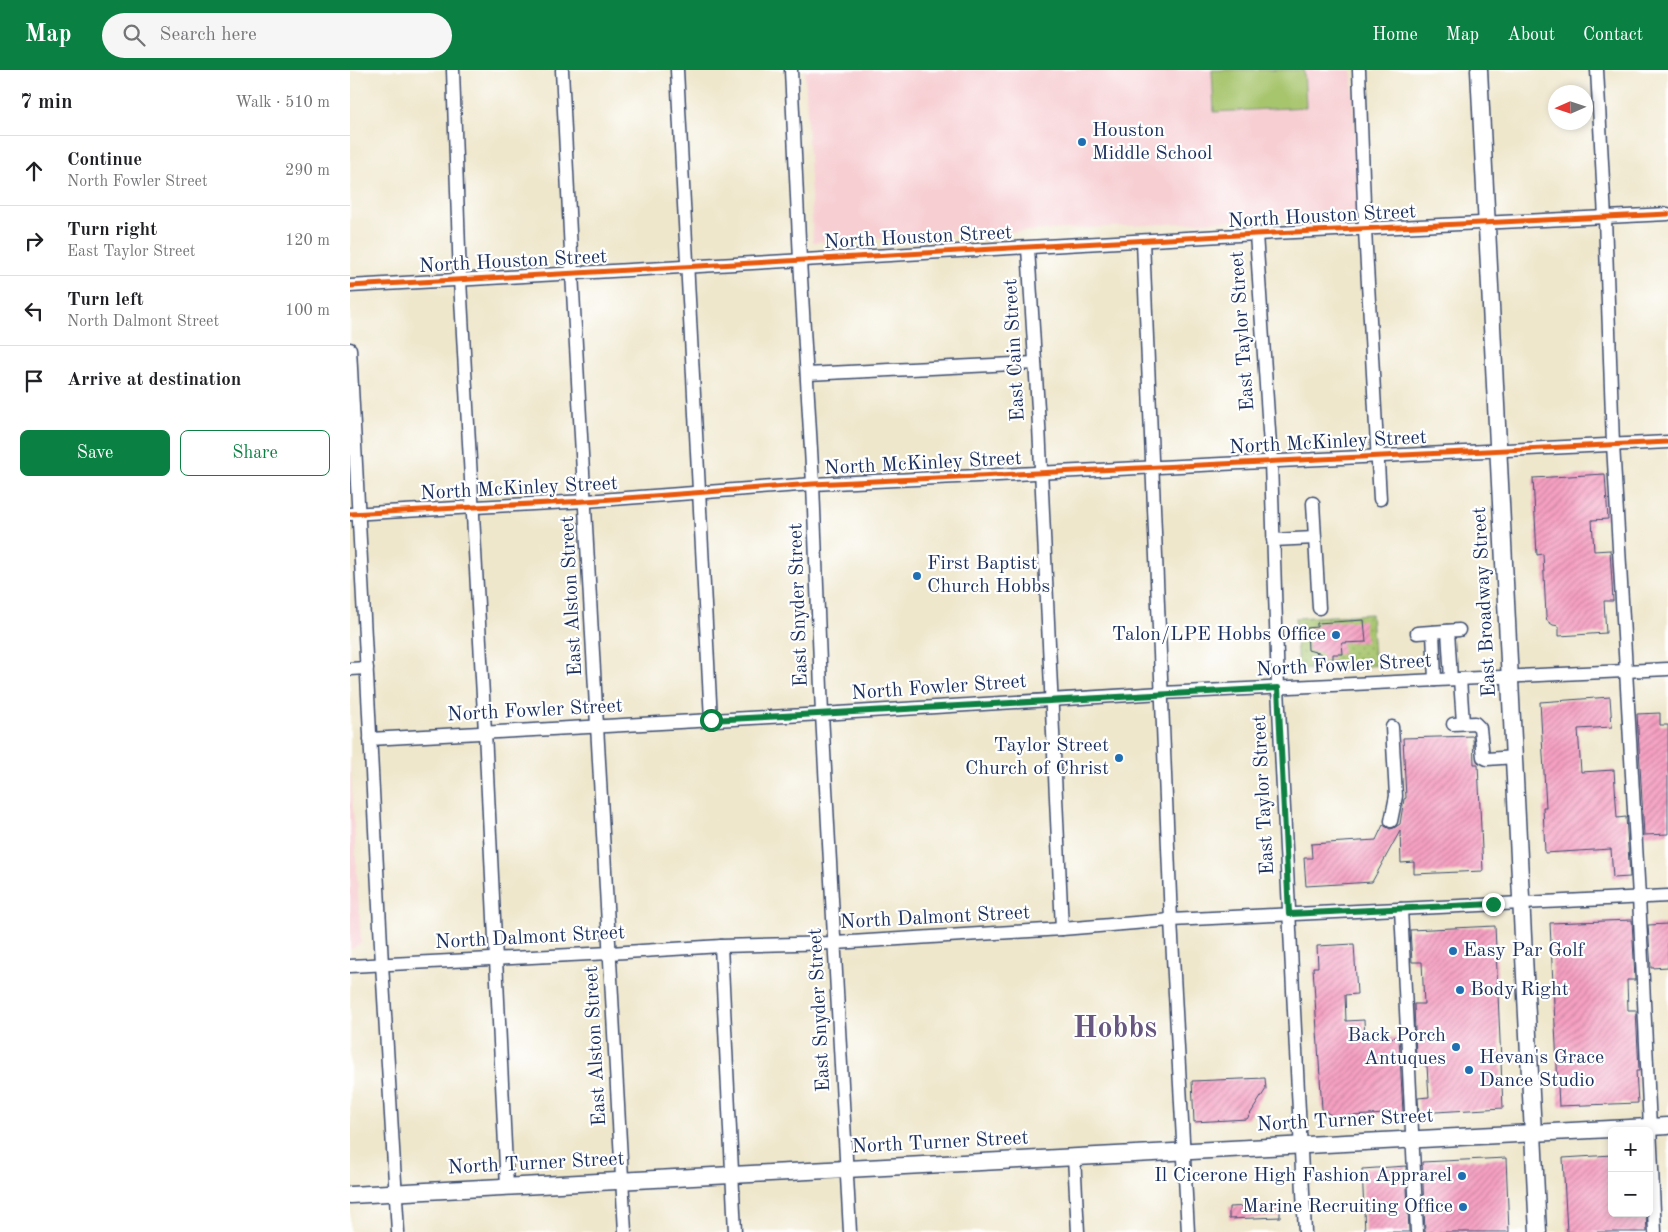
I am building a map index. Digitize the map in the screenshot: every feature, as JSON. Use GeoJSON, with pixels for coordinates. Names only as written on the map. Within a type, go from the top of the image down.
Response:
{"type":"FeatureCollection","features":[{"type":"Feature","properties":{"kind":"main road","name":"East Broadway Street"},"geometry":{"type":"LineString","coordinates":[[1479,70],[1538,1232]]}},
{"type":"Feature","properties":{"kind":"main road","name":"North Turner Street"},"geometry":{"type":"LineString","coordinates":[[1650,1127],[1668,1126]]}},
{"type":"Feature","properties":{"kind":"main road","name":"North Turner Street"},"geometry":{"type":"LineString","coordinates":[[350,1196],[1608,1129]]}},
{"type":"Feature","properties":{"kind":"street"},"geometry":{"type":"LineString","coordinates":[[453,70],[460,280],[485,732],[507,1187]]}},
{"type":"Feature","properties":{"kind":"street","name":"East Alston Street"},"geometry":{"type":"LineString","coordinates":[[562,70],[625,1232]]}},
{"type":"Feature","properties":{"kind":"street"},"geometry":{"type":"LineString","coordinates":[[677,70],[711,720]]}},
{"type":"Feature","properties":{"kind":"street","name":"East Snyder Street"},"geometry":{"type":"LineString","coordinates":[[792,70],[800,260],[813,484],[822,714],[850,1232]]}},
{"type":"Feature","properties":{"kind":"street"},"geometry":{"type":"LineString","coordinates":[[1359,70],[1365,230],[1380,498]]}},
{"type":"Feature","properties":{"kind":"street"},"geometry":{"type":"LineString","coordinates":[[1597,70],[1605,218],[1613,444],[1650,1127]]}},
{"type":"Feature","properties":{"kind":"street","name":"North Houston Street"},"geometry":{"type":"LineString","coordinates":[[350,286],[1256,234],[1668,214]]}},
{"type":"Feature","properties":{"kind":"street","name":"East Taylor Street"},"geometry":{"type":"LineString","coordinates":[[1256,234],[1271,461],[1278,688],[1305,1232]]}},
{"type":"Feature","properties":{"kind":"street"},"geometry":{"type":"LineString","coordinates":[[1143,241],[1151,467],[1188,1232]]}},
{"type":"Feature","properties":{"kind":"street","name":"East Cain Street"},"geometry":{"type":"LineString","coordinates":[[1028,248],[1041,473],[1062,929]]}},
{"type":"Feature","properties":{"kind":"street"},"geometry":{"type":"LineString","coordinates":[[350,349],[355,514],[366,668],[398,1232]]}},
{"type":"Feature","properties":{"kind":"street"},"geometry":{"type":"LineString","coordinates":[[807,374],[1035,363]]}},
{"type":"Feature","properties":{"kind":"street","name":"North McKinley Street"},"geometry":{"type":"LineString","coordinates":[[355,514],[698,494],[813,484],[1668,442]]}},
{"type":"Feature","properties":{"kind":"street"},"geometry":{"type":"LineString","coordinates":[[1313,503],[1319,608]]}},
{"type":"Feature","properties":{"kind":"street"},"geometry":{"type":"LineString","coordinates":[[1273,540],[1315,538]]}},
{"type":"Feature","properties":{"kind":"street"},"geometry":{"type":"LineString","coordinates":[[1417,633],[1454,630],[1458,723],[1475,724],[1480,728],[1483,757],[1487,759],[1514,757]]}},
{"type":"Feature","properties":{"kind":"street"},"geometry":{"type":"LineString","coordinates":[[1433,632],[1435,680]]}},
{"type":"Feature","properties":{"kind":"street"},"geometry":{"type":"LineString","coordinates":[[350,669],[366,668]]}},
{"type":"Feature","properties":{"kind":"street","name":"North Fowler Street"},"geometry":{"type":"LineString","coordinates":[[370,739],[1162,694],[1668,669]]}},
{"type":"Feature","properties":{"kind":"street"},"geometry":{"type":"LineString","coordinates":[[1391,821],[1396,796],[1392,727]]}},
{"type":"Feature","properties":{"kind":"street","name":"North Dalmont Street"},"geometry":{"type":"LineString","coordinates":[[350,966],[721,946],[835,943],[1172,920],[1668,896]]}},
{"type":"Feature","properties":{"kind":"street"},"geometry":{"type":"LineString","coordinates":[[1401,909],[1417,1232]]}},
{"type":"Feature","properties":{"kind":"street"},"geometry":{"type":"LineString","coordinates":[[721,946],[735,1232]]}},
{"type":"Feature","properties":{"kind":"street"},"geometry":{"type":"LineString","coordinates":[[1074,1157],[1078,1232]]}},
{"type":"Feature","properties":{"kind":"street"},"geometry":{"type":"LineString","coordinates":[[1652,1172],[1655,1232]]}},
{"type":"Feature","properties":{"kind":"shaded area","name":"Houston Middle School"},"geometry":{"type":"Polygon","coordinates":[[[805,70],[1352,70],[1359,214],[813,242],[805,70]]]}},
{"type":"Feature","properties":{"kind":"shaded area"},"geometry":{"type":"Polygon","coordinates":[[[350,756],[361,942],[350,949],[350,756]]]}},
{"type":"Feature","properties":{"kind":"green space"},"geometry":{"type":"Polygon","coordinates":[[[1212,70],[1304,70],[1306,107],[1214,112],[1212,70]]]}},
{"type":"Feature","properties":{"kind":"green space"},"geometry":{"type":"Polygon","coordinates":[[[1371,614],[1374,656],[1383,656],[1384,665],[1298,670],[1295,618],[1371,614]]]}},
{"type":"Feature","properties":{"kind":"building"},"geometry":{"type":"Polygon","coordinates":[[[1605,474],[1608,519],[1592,520],[1594,551],[1610,550],[1613,601],[1604,601],[1606,633],[1559,636],[1559,626],[1547,621],[1546,616],[1543,554],[1537,555],[1533,478],[1605,474]]]}},
{"type":"Feature","properties":{"kind":"building","name":"Talon/LPE Hobbs Office"},"geometry":{"type":"Polygon","coordinates":[[[1364,620],[1366,642],[1342,643],[1343,654],[1333,654],[1333,659],[1322,660],[1322,654],[1308,650],[1307,628],[1317,627],[1317,623],[1364,620]]]}},
{"type":"Feature","properties":{"kind":"building"},"geometry":{"type":"Polygon","coordinates":[[[1610,697],[1612,727],[1578,729],[1581,772],[1614,770],[1617,818],[1626,817],[1630,877],[1613,878],[1611,849],[1545,853],[1543,807],[1546,807],[1540,702],[1610,697]]]}},
{"type":"Feature","properties":{"kind":"building"},"geometry":{"type":"Polygon","coordinates":[[[1660,713],[1660,725],[1668,725],[1668,834],[1644,835],[1637,714],[1660,713]]]}},
{"type":"Feature","properties":{"kind":"building"},"geometry":{"type":"Polygon","coordinates":[[[1473,736],[1474,764],[1478,764],[1483,871],[1414,874],[1414,862],[1401,863],[1400,831],[1372,882],[1306,886],[1304,858],[1312,858],[1311,844],[1376,840],[1383,825],[1390,829],[1400,824],[1404,799],[1406,798],[1403,738],[1473,736]]]}},
{"type":"Feature","properties":{"kind":"building"},"geometry":{"type":"Polygon","coordinates":[[[1632,920],[1635,980],[1627,980],[1628,1010],[1636,1010],[1639,1071],[1636,1071],[1638,1103],[1559,1106],[1550,923],[1632,920]]]}},
{"type":"Feature","properties":{"kind":"building"},"geometry":{"type":"Polygon","coordinates":[[[1668,924],[1668,967],[1651,968],[1648,925],[1668,924]]]}},
{"type":"Feature","properties":{"kind":"building"},"geometry":{"type":"Polygon","coordinates":[[[1495,926],[1503,1108],[1419,1113],[1418,1098],[1429,1097],[1427,1066],[1425,1066],[1424,1057],[1416,1057],[1414,1004],[1424,1004],[1422,962],[1412,962],[1410,930],[1495,926]]]}},
{"type":"Feature","properties":{"kind":"building"},"geometry":{"type":"Polygon","coordinates":[[[1354,944],[1357,994],[1345,995],[1346,1021],[1364,1020],[1365,1039],[1399,1037],[1403,1113],[1334,1117],[1322,1109],[1313,967],[1318,967],[1317,946],[1354,944]]]}},
{"type":"Feature","properties":{"kind":"building"},"geometry":{"type":"Polygon","coordinates":[[[1265,1078],[1266,1089],[1247,1119],[1194,1122],[1192,1081],[1265,1078]]]}},
{"type":"Feature","properties":{"kind":"building"},"geometry":{"type":"Polygon","coordinates":[[[1608,1155],[1608,1217],[1646,1217],[1647,1232],[1567,1232],[1563,1158],[1608,1155]]]}},
{"type":"Feature","properties":{"kind":"building"},"geometry":{"type":"Polygon","coordinates":[[[1506,1158],[1509,1232],[1425,1232],[1422,1162],[1506,1158]]]}},
{"type":"Feature","properties":{"kind":"building"},"geometry":{"type":"Polygon","coordinates":[[[1406,1166],[1409,1232],[1365,1232],[1362,1169],[1406,1166]]]}},
{"type":"Feature","properties":{"kind":"building"},"geometry":{"type":"Polygon","coordinates":[[[1280,1205],[1280,1217],[1229,1219],[1229,1207],[1280,1205]]]}},
{"type":"Feature","properties":{"kind":"cycle path"},"geometry":{"type":"LineString","coordinates":[[350,286],[1256,234],[1668,214]]}},
{"type":"Feature","properties":{"kind":"cycle path"},"geometry":{"type":"LineString","coordinates":[[350,514],[586,501],[813,484],[1668,442]]}},
{"type":"Feature","properties":{"kind":"place","name":"Houston Middle School"},"geometry":{"type":"Point","coordinates":[1082,142]}},
{"type":"Feature","properties":{"kind":"place","name":"First Baptist Church Hobbs"},"geometry":{"type":"Point","coordinates":[917,576]}},
{"type":"Feature","properties":{"kind":"place","name":"Talon/LPE Hobbs Office"},"geometry":{"type":"Point","coordinates":[1336,635]}},
{"type":"Feature","properties":{"kind":"place","name":"Taylor Street Church of Christ"},"geometry":{"type":"Point","coordinates":[1119,758]}},
{"type":"Feature","properties":{"kind":"place","name":"Easy Par Golf"},"geometry":{"type":"Point","coordinates":[1453,951]}},
{"type":"Feature","properties":{"kind":"place","name":"Body Right"},"geometry":{"type":"Point","coordinates":[1460,990]}},
{"type":"Feature","properties":{"kind":"place","name":"Back Porch Antuques"},"geometry":{"type":"Point","coordinates":[1456,1047]}},
{"type":"Feature","properties":{"kind":"place","name":"Hevan's Grace Dance Studio"},"geometry":{"type":"Point","coordinates":[1469,1070]}},
{"type":"Feature","properties":{"kind":"place","name":"Il Cicerone High Fashion Apprarel"},"geometry":{"type":"Point","coordinates":[1462,1176]}},
{"type":"Feature","properties":{"kind":"place","name":"Marine Recruiting Office"},"geometry":{"type":"Point","coordinates":[1463,1207]}},
{"type":"Feature","properties":{"kind":"district","name":"Hobbs"},"geometry":{"type":"Point","coordinates":[1115,1029]}},
{"type":"Feature","properties":{"kind":"route"},"geometry":{"type":"LineString","coordinates":[[711,720],[1278,688],[1289,914],[1493,904]]}}]}
